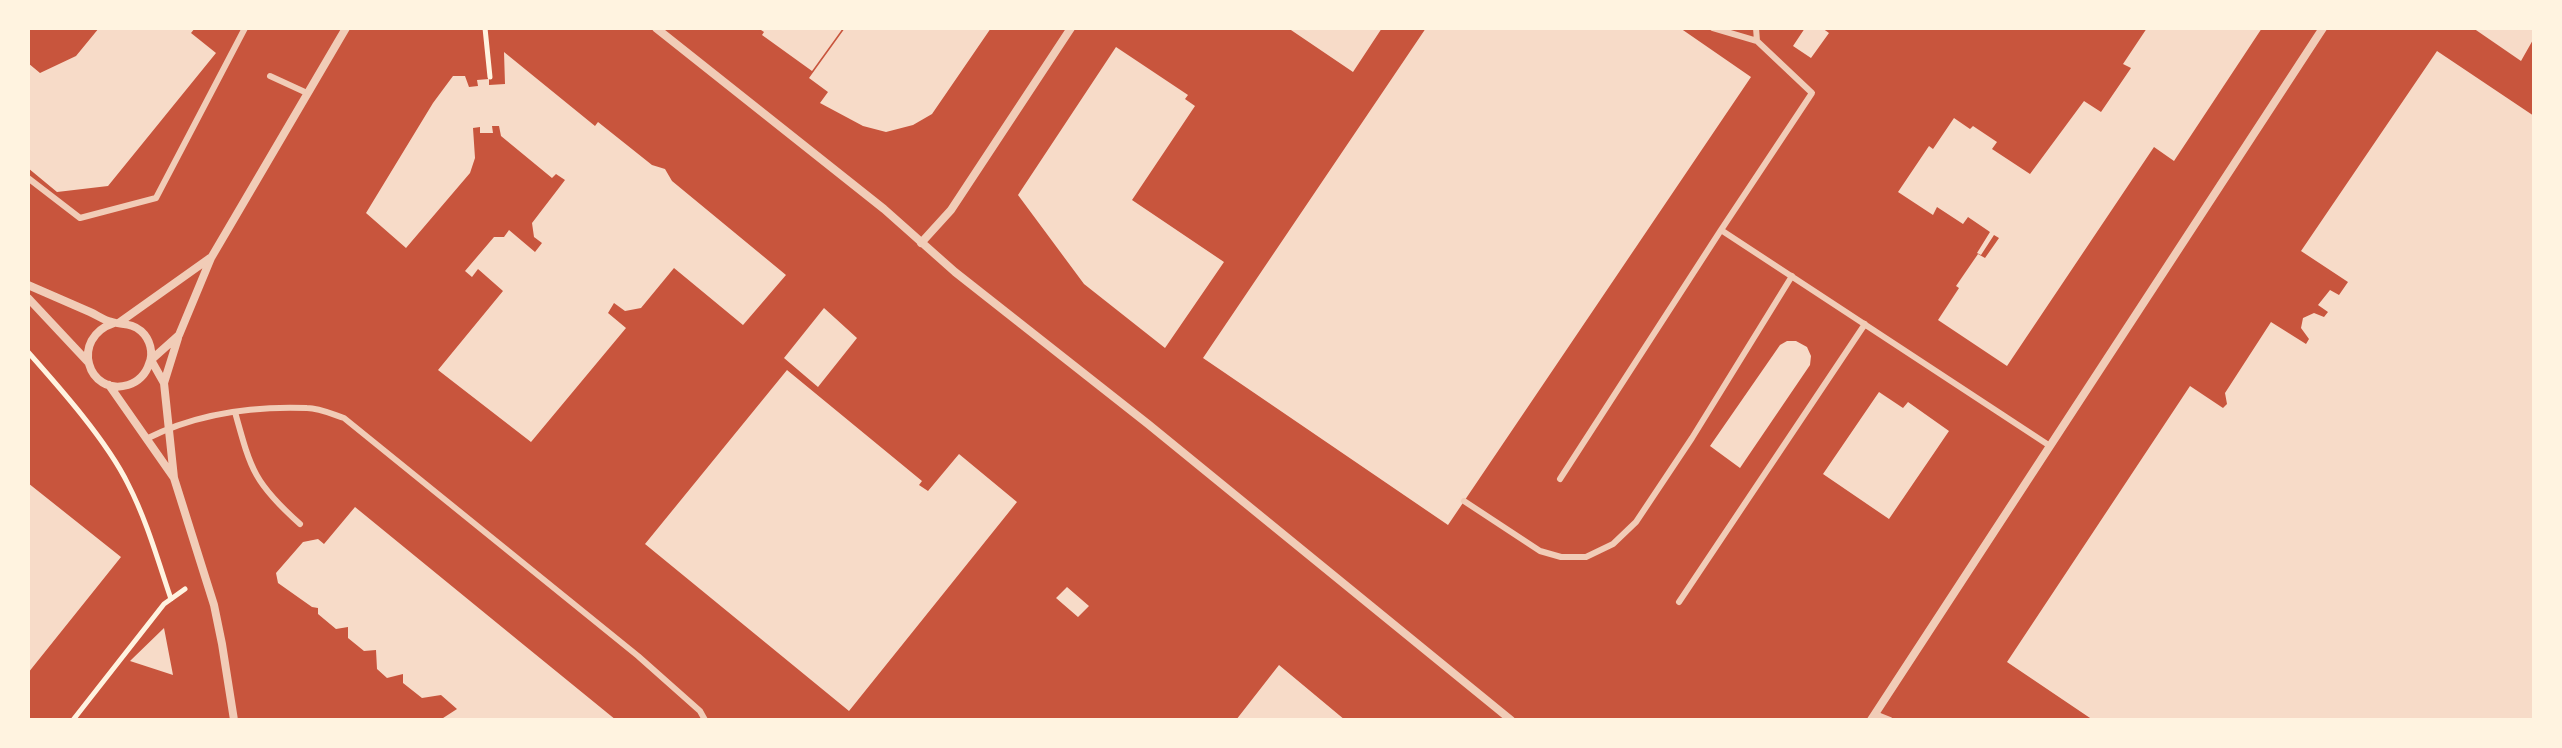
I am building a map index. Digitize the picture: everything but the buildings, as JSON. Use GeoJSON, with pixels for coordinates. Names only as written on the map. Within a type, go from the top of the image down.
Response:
{"type":"FeatureCollection","features":[{"type":"Feature","properties":{"kind":"street"},"geometry":{"type":"LineString","coordinates":[[164,383],[179,335],[211,258],[346,28]]}},
{"type":"Feature","properties":{"kind":"street"},"geometry":{"type":"LineString","coordinates":[[656,28],[884,209],[921,243],[1511,720]]}},
{"type":"Feature","properties":{"kind":"street"},"geometry":{"type":"LineString","coordinates":[[921,243],[951,210],[1071,28]]}},
{"type":"Feature","properties":{"kind":"street"},"geometry":{"type":"LineString","coordinates":[[1873,717],[2323,28]]}},
{"type":"Feature","properties":{"kind":"street"},"geometry":{"type":"LineString","coordinates":[[88,362],[87,351],[96,332],[117,323],[211,258]]}},
{"type":"Feature","properties":{"kind":"street"},"geometry":{"type":"LineString","coordinates":[[28,285],[117,323],[139,329],[146,336],[151,360],[164,383],[174,478],[205,574],[222,644],[234,720]]}},
{"type":"Feature","properties":{"kind":"street"},"geometry":{"type":"LineString","coordinates":[[28,298],[88,362],[95,376],[109,385],[174,478]]}},
{"type":"Feature","properties":{"kind":"street"},"geometry":{"type":"LineString","coordinates":[[109,385],[129,385],[138,381],[151,360],[179,335]]}},
{"type":"Feature","properties":{"kind":"lane"},"geometry":{"type":"LineString","coordinates":[[28,178],[80,218],[156,198],[245,28]]}},
{"type":"Feature","properties":{"kind":"lane"},"geometry":{"type":"LineString","coordinates":[[1560,479],[1812,93],[1757,41],[1713,28]]}},
{"type":"Feature","properties":{"kind":"lane"},"geometry":{"type":"LineString","coordinates":[[1756,28],[1757,41]]}},
{"type":"Feature","properties":{"kind":"lane"},"geometry":{"type":"LineString","coordinates":[[270,76],[307,93]]}},
{"type":"Feature","properties":{"kind":"lane"},"geometry":{"type":"LineString","coordinates":[[1721,230],[2050,446]]}},
{"type":"Feature","properties":{"kind":"lane"},"geometry":{"type":"LineString","coordinates":[[1464,501],[1540,551],[1561,557],[1586,557],[1613,544],[1636,522],[1792,276]]}},
{"type":"Feature","properties":{"kind":"lane"},"geometry":{"type":"LineString","coordinates":[[1679,602],[1865,324]]}},
{"type":"Feature","properties":{"kind":"lane"},"geometry":{"type":"LineString","coordinates":[[146,439],[199,417],[235,412],[310,408],[344,418],[638,656],[700,711],[705,720]]}},
{"type":"Feature","properties":{"kind":"lane"},"geometry":{"type":"LineString","coordinates":[[235,412],[256,479],[269,497],[300,524]]}},
{"type":"Feature","properties":{"kind":"lane"},"geometry":{"type":"LineString","coordinates":[[1873,717],[1890,720]]}},
{"type":"Feature","properties":{"kind":"path"},"geometry":{"type":"LineString","coordinates":[[485,28],[490,77]]}},
{"type":"Feature","properties":{"kind":"path"},"geometry":{"type":"LineString","coordinates":[[28,352],[86,421],[127,481],[143,517],[171,599]]}},
{"type":"Feature","properties":{"kind":"path"},"geometry":{"type":"LineString","coordinates":[[73,720],[164,604],[205,574]]}}]}
